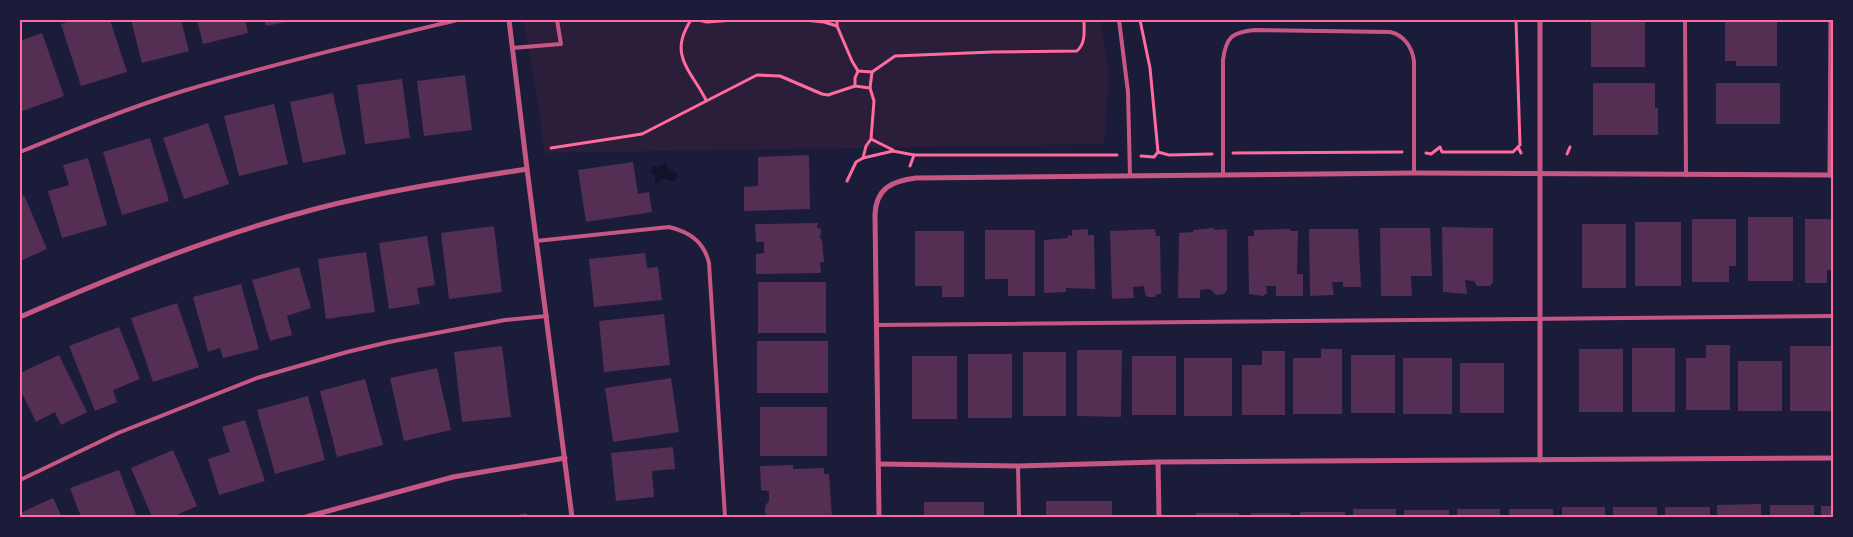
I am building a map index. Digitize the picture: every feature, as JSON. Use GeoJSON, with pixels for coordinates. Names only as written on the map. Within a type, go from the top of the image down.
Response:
{"type":"FeatureCollection","features":[{"type":"Feature","properties":{"kind":"street"},"geometry":{"type":"LineString","coordinates":[[509,20],[572,517]]}},
{"type":"Feature","properties":{"kind":"street"},"geometry":{"type":"LineString","coordinates":[[1540,20],[1540,460]]}},
{"type":"Feature","properties":{"kind":"street"},"geometry":{"type":"LineString","coordinates":[[879,517],[875,209],[879,196],[894,182],[916,178],[1414,173],[1832,175],[1831,20]]}},
{"type":"Feature","properties":{"kind":"street"},"geometry":{"type":"LineString","coordinates":[[20,317],[104,280],[209,240],[315,209],[410,188],[527,169]]}},
{"type":"Feature","properties":{"kind":"street"},"geometry":{"type":"LineString","coordinates":[[306,517],[453,477],[565,458]]}},
{"type":"Feature","properties":{"kind":"street"},"geometry":{"type":"LineString","coordinates":[[879,464],[1018,466],[1158,462],[1833,458]]}},
{"type":"Feature","properties":{"kind":"street"},"geometry":{"type":"LineString","coordinates":[[1158,462],[1159,517]]}},
{"type":"Feature","properties":{"kind":"lane"},"geometry":{"type":"LineString","coordinates":[[20,152],[77,129],[184,91],[458,20]]}},
{"type":"Feature","properties":{"kind":"lane"},"geometry":{"type":"LineString","coordinates":[[512,48],[561,44],[557,20]]}},
{"type":"Feature","properties":{"kind":"lane"},"geometry":{"type":"LineString","coordinates":[[1119,20],[1128,92],[1130,176]]}},
{"type":"Feature","properties":{"kind":"lane"},"geometry":{"type":"LineString","coordinates":[[1685,20],[1686,175]]}},
{"type":"Feature","properties":{"kind":"lane"},"geometry":{"type":"LineString","coordinates":[[1223,175],[1224,48],[1230,38],[1236,33],[1255,30],[1390,32],[1400,35],[1413,53],[1414,61],[1414,173]]}},
{"type":"Feature","properties":{"kind":"lane"},"geometry":{"type":"LineString","coordinates":[[536,241],[669,227],[688,233],[702,245],[709,262],[725,517]]}},
{"type":"Feature","properties":{"kind":"lane"},"geometry":{"type":"LineString","coordinates":[[20,480],[118,433],[257,378],[389,342],[504,320],[547,316]]}},
{"type":"Feature","properties":{"kind":"lane"},"geometry":{"type":"LineString","coordinates":[[876,324],[1833,316]]}},
{"type":"Feature","properties":{"kind":"lane"},"geometry":{"type":"LineString","coordinates":[[1018,466],[1019,517]]}},
{"type":"Feature","properties":{"kind":"path"},"geometry":{"type":"LineString","coordinates":[[691,20],[683,31],[680,44],[684,61],[706,100]]}},
{"type":"Feature","properties":{"kind":"path"},"geometry":{"type":"LineString","coordinates":[[698,20],[707,22],[734,20]]}},
{"type":"Feature","properties":{"kind":"path"},"geometry":{"type":"LineString","coordinates":[[805,20],[824,22],[837,26]]}},
{"type":"Feature","properties":{"kind":"path"},"geometry":{"type":"LineString","coordinates":[[837,20],[837,26],[858,71]]}},
{"type":"Feature","properties":{"kind":"path"},"geometry":{"type":"LineString","coordinates":[[858,71],[872,72],[895,56],[1077,51],[1082,47],[1084,39],[1084,20]]}},
{"type":"Feature","properties":{"kind":"path"},"geometry":{"type":"LineString","coordinates":[[1140,20],[1150,68],[1158,152]]}},
{"type":"Feature","properties":{"kind":"path"},"geometry":{"type":"LineString","coordinates":[[855,86],[855,78],[858,71]]}},
{"type":"Feature","properties":{"kind":"path"},"geometry":{"type":"LineString","coordinates":[[863,158],[866,146],[871,140],[874,101],[870,88],[872,72]]}},
{"type":"Feature","properties":{"kind":"path"},"geometry":{"type":"LineString","coordinates":[[551,148],[642,134],[757,75],[780,76],[828,95],[855,86],[870,88]]}},
{"type":"Feature","properties":{"kind":"path"},"geometry":{"type":"LineString","coordinates":[[871,140],[893,150]]}},
{"type":"Feature","properties":{"kind":"path"},"geometry":{"type":"LineString","coordinates":[[1518,147],[1521,153]]}},
{"type":"Feature","properties":{"kind":"path"},"geometry":{"type":"LineString","coordinates":[[1567,154],[1570,147]]}},
{"type":"Feature","properties":{"kind":"shaded area"},"geometry":{"type":"Polygon","coordinates":[[[523,20],[1100,20],[1109,74],[1104,144],[544,153],[538,104],[523,20]]]}},
{"type":"Feature","properties":{"kind":"shaded area"},"geometry":{"type":"Polygon","coordinates":[[[665,163],[668,168],[678,174],[675,182],[663,179],[657,183],[655,182],[655,175],[651,173],[653,166],[658,167],[665,163]]]}},
{"type":"Feature","properties":{"kind":"building"},"geometry":{"type":"Polygon","coordinates":[[[73,20],[110,20],[127,72],[81,86],[61,24],[73,20]]]}},
{"type":"Feature","properties":{"kind":"building"},"geometry":{"type":"Polygon","coordinates":[[[131,20],[181,20],[189,51],[142,63],[131,20]]]}},
{"type":"Feature","properties":{"kind":"building"},"geometry":{"type":"Polygon","coordinates":[[[197,20],[245,20],[248,33],[203,44],[197,20]]]}},
{"type":"Feature","properties":{"kind":"building"},"geometry":{"type":"Polygon","coordinates":[[[264,20],[291,20],[291,21],[266,26],[264,20]]]}},
{"type":"Feature","properties":{"kind":"building"},"geometry":{"type":"Polygon","coordinates":[[[1591,20],[1645,20],[1645,67],[1591,67],[1591,20]]]}},
{"type":"Feature","properties":{"kind":"building"},"geometry":{"type":"Polygon","coordinates":[[[1725,20],[1777,20],[1777,66],[1736,66],[1736,61],[1725,61],[1725,20]]]}},
{"type":"Feature","properties":{"kind":"building"},"geometry":{"type":"Polygon","coordinates":[[[42,33],[64,96],[20,112],[20,41],[42,33]]]}},
{"type":"Feature","properties":{"kind":"building"},"geometry":{"type":"Polygon","coordinates":[[[465,75],[472,130],[424,136],[417,81],[465,75]]]}},
{"type":"Feature","properties":{"kind":"building"},"geometry":{"type":"Polygon","coordinates":[[[402,79],[410,138],[365,144],[357,85],[402,79]]]}},
{"type":"Feature","properties":{"kind":"building"},"geometry":{"type":"Polygon","coordinates":[[[1593,83],[1655,83],[1655,108],[1658,108],[1658,135],[1593,135],[1593,83]]]}},
{"type":"Feature","properties":{"kind":"building"},"geometry":{"type":"Polygon","coordinates":[[[1716,83],[1780,83],[1780,124],[1716,124],[1716,83]]]}},
{"type":"Feature","properties":{"kind":"building"},"geometry":{"type":"Polygon","coordinates":[[[333,93],[346,154],[303,163],[290,102],[333,93]]]}},
{"type":"Feature","properties":{"kind":"building"},"geometry":{"type":"Polygon","coordinates":[[[274,104],[288,164],[239,176],[224,116],[274,104]]]}},
{"type":"Feature","properties":{"kind":"building"},"geometry":{"type":"Polygon","coordinates":[[[208,123],[229,184],[184,199],[163,138],[208,123]]]}},
{"type":"Feature","properties":{"kind":"building"},"geometry":{"type":"Polygon","coordinates":[[[150,138],[169,201],[122,215],[103,152],[150,138]]]}},
{"type":"Feature","properties":{"kind":"building"},"geometry":{"type":"Polygon","coordinates":[[[809,155],[810,209],[744,211],[744,187],[758,186],[758,157],[809,155]]]}},
{"type":"Feature","properties":{"kind":"building"},"geometry":{"type":"Polygon","coordinates":[[[88,158],[107,225],[62,238],[48,191],[69,185],[63,165],[88,158]]]}},
{"type":"Feature","properties":{"kind":"building"},"geometry":{"type":"Polygon","coordinates":[[[633,162],[638,194],[649,192],[652,212],[586,222],[578,170],[633,162]]]}},
{"type":"Feature","properties":{"kind":"building"},"geometry":{"type":"Polygon","coordinates":[[[24,195],[47,249],[20,261],[20,197],[24,195]]]}},
{"type":"Feature","properties":{"kind":"building"},"geometry":{"type":"Polygon","coordinates":[[[1748,217],[1793,217],[1793,281],[1748,281],[1748,217]]]}},
{"type":"Feature","properties":{"kind":"building"},"geometry":{"type":"Polygon","coordinates":[[[1692,219],[1736,219],[1736,266],[1729,266],[1729,282],[1692,282],[1692,219]]]}},
{"type":"Feature","properties":{"kind":"building"},"geometry":{"type":"Polygon","coordinates":[[[1805,219],[1833,219],[1833,270],[1827,270],[1827,283],[1805,283],[1805,219]]]}},
{"type":"Feature","properties":{"kind":"building"},"geometry":{"type":"Polygon","coordinates":[[[1635,222],[1681,222],[1681,286],[1635,286],[1635,222]]]}},
{"type":"Feature","properties":{"kind":"building"},"geometry":{"type":"Polygon","coordinates":[[[818,223],[817,228],[821,229],[820,239],[822,239],[824,262],[820,262],[821,273],[756,274],[756,254],[764,253],[764,242],[756,242],[755,224],[818,223]]]}},
{"type":"Feature","properties":{"kind":"building"},"geometry":{"type":"Polygon","coordinates":[[[1582,224],[1626,224],[1626,288],[1582,288],[1582,224]]]}},
{"type":"Feature","properties":{"kind":"building"},"geometry":{"type":"Polygon","coordinates":[[[494,226],[502,292],[449,299],[441,233],[494,226]]]}},
{"type":"Feature","properties":{"kind":"building"},"geometry":{"type":"Polygon","coordinates":[[[1442,227],[1493,228],[1493,282],[1490,286],[1477,286],[1474,281],[1465,280],[1467,294],[1443,292],[1442,227]]]}},
{"type":"Feature","properties":{"kind":"building"},"geometry":{"type":"Polygon","coordinates":[[[1214,228],[1215,230],[1227,229],[1227,290],[1224,294],[1216,295],[1210,289],[1200,290],[1200,298],[1178,298],[1179,233],[1214,228]]]}},
{"type":"Feature","properties":{"kind":"building"},"geometry":{"type":"Polygon","coordinates":[[[1380,228],[1430,228],[1432,276],[1411,276],[1412,296],[1381,296],[1380,228]]]}},
{"type":"Feature","properties":{"kind":"building"},"geometry":{"type":"Polygon","coordinates":[[[1088,229],[1088,235],[1094,235],[1095,289],[1066,288],[1066,292],[1044,293],[1044,240],[1068,238],[1068,235],[1072,236],[1072,230],[1088,229]]]}},
{"type":"Feature","properties":{"kind":"building"},"geometry":{"type":"Polygon","coordinates":[[[1155,229],[1156,236],[1160,236],[1161,294],[1157,294],[1155,297],[1148,297],[1145,294],[1144,286],[1133,287],[1134,298],[1112,299],[1110,231],[1155,229]]]}},
{"type":"Feature","properties":{"kind":"building"},"geometry":{"type":"Polygon","coordinates":[[[1290,229],[1290,231],[1298,231],[1297,274],[1303,274],[1303,296],[1276,296],[1276,286],[1266,286],[1267,293],[1263,296],[1249,294],[1248,236],[1254,236],[1254,230],[1290,229]]]}},
{"type":"Feature","properties":{"kind":"building"},"geometry":{"type":"Polygon","coordinates":[[[1309,229],[1358,229],[1361,287],[1343,287],[1343,282],[1332,282],[1334,295],[1310,296],[1309,229]]]}},
{"type":"Feature","properties":{"kind":"building"},"geometry":{"type":"Polygon","coordinates":[[[985,230],[1035,230],[1035,296],[1008,296],[1008,279],[985,279],[985,230]]]}},
{"type":"Feature","properties":{"kind":"building"},"geometry":{"type":"Polygon","coordinates":[[[915,231],[964,231],[964,297],[942,297],[942,286],[915,286],[915,231]]]}},
{"type":"Feature","properties":{"kind":"building"},"geometry":{"type":"Polygon","coordinates":[[[427,236],[435,285],[417,288],[420,304],[389,309],[379,243],[427,236]]]}},
{"type":"Feature","properties":{"kind":"building"},"geometry":{"type":"Polygon","coordinates":[[[366,252],[375,312],[326,319],[318,259],[366,252]]]}},
{"type":"Feature","properties":{"kind":"building"},"geometry":{"type":"Polygon","coordinates":[[[645,253],[647,268],[658,267],[662,300],[594,307],[589,259],[645,253]]]}},
{"type":"Feature","properties":{"kind":"building"},"geometry":{"type":"Polygon","coordinates":[[[299,267],[311,308],[287,316],[292,335],[270,341],[252,280],[299,267]]]}},
{"type":"Feature","properties":{"kind":"building"},"geometry":{"type":"Polygon","coordinates":[[[758,282],[826,282],[826,333],[758,333],[758,282]]]}},
{"type":"Feature","properties":{"kind":"building"},"geometry":{"type":"Polygon","coordinates":[[[241,284],[259,349],[223,358],[220,348],[208,352],[193,297],[241,284]]]}},
{"type":"Feature","properties":{"kind":"building"},"geometry":{"type":"Polygon","coordinates":[[[177,303],[199,367],[153,382],[131,318],[177,303]]]}},
{"type":"Feature","properties":{"kind":"building"},"geometry":{"type":"Polygon","coordinates":[[[664,314],[670,365],[604,372],[599,321],[664,314]]]}},
{"type":"Feature","properties":{"kind":"building"},"geometry":{"type":"Polygon","coordinates":[[[119,327],[140,379],[113,390],[117,402],[95,411],[69,346],[119,327]]]}},
{"type":"Feature","properties":{"kind":"building"},"geometry":{"type":"Polygon","coordinates":[[[757,341],[828,341],[828,393],[757,393],[757,341]]]}},
{"type":"Feature","properties":{"kind":"building"},"geometry":{"type":"Polygon","coordinates":[[[1706,345],[1730,345],[1730,410],[1686,410],[1686,358],[1706,358],[1706,345]]]}},
{"type":"Feature","properties":{"kind":"building"},"geometry":{"type":"Polygon","coordinates":[[[502,346],[511,417],[462,422],[454,352],[502,346]]]}},
{"type":"Feature","properties":{"kind":"building"},"geometry":{"type":"Polygon","coordinates":[[[1790,346],[1833,346],[1833,411],[1790,411],[1790,346]]]}},
{"type":"Feature","properties":{"kind":"building"},"geometry":{"type":"Polygon","coordinates":[[[1632,348],[1675,348],[1675,412],[1632,412],[1632,348]]]}},
{"type":"Feature","properties":{"kind":"building"},"geometry":{"type":"Polygon","coordinates":[[[1321,349],[1342,349],[1342,414],[1293,414],[1293,358],[1321,358],[1321,349]]]}},
{"type":"Feature","properties":{"kind":"building"},"geometry":{"type":"Polygon","coordinates":[[[1579,349],[1623,349],[1623,412],[1579,412],[1579,349]]]}},
{"type":"Feature","properties":{"kind":"building"},"geometry":{"type":"Polygon","coordinates":[[[1077,350],[1122,350],[1121,417],[1077,416],[1077,350]]]}},
{"type":"Feature","properties":{"kind":"building"},"geometry":{"type":"Polygon","coordinates":[[[1262,351],[1285,351],[1285,415],[1242,415],[1242,365],[1262,365],[1262,351]]]}},
{"type":"Feature","properties":{"kind":"building"},"geometry":{"type":"Polygon","coordinates":[[[1023,352],[1066,352],[1066,416],[1023,416],[1023,352]]]}},
{"type":"Feature","properties":{"kind":"building"},"geometry":{"type":"Polygon","coordinates":[[[968,354],[1012,354],[1012,418],[968,418],[968,354]]]}},
{"type":"Feature","properties":{"kind":"building"},"geometry":{"type":"Polygon","coordinates":[[[59,355],[87,412],[61,425],[55,412],[36,422],[20,389],[20,373],[59,355]]]}},
{"type":"Feature","properties":{"kind":"building"},"geometry":{"type":"Polygon","coordinates":[[[1351,355],[1395,355],[1395,413],[1351,413],[1351,355]]]}},
{"type":"Feature","properties":{"kind":"building"},"geometry":{"type":"Polygon","coordinates":[[[912,356],[957,356],[957,419],[912,419],[912,356]]]}},
{"type":"Feature","properties":{"kind":"building"},"geometry":{"type":"Polygon","coordinates":[[[1132,356],[1176,356],[1176,415],[1132,415],[1132,356]]]}},
{"type":"Feature","properties":{"kind":"building"},"geometry":{"type":"Polygon","coordinates":[[[1184,358],[1232,358],[1232,416],[1184,416],[1184,358]]]}},
{"type":"Feature","properties":{"kind":"building"},"geometry":{"type":"Polygon","coordinates":[[[1403,358],[1452,358],[1452,414],[1403,414],[1403,358]]]}},
{"type":"Feature","properties":{"kind":"building"},"geometry":{"type":"Polygon","coordinates":[[[1738,361],[1782,361],[1782,411],[1738,411],[1738,361]]]}},
{"type":"Feature","properties":{"kind":"building"},"geometry":{"type":"Polygon","coordinates":[[[1460,363],[1504,363],[1504,413],[1460,413],[1460,363]]]}},
{"type":"Feature","properties":{"kind":"building"},"geometry":{"type":"Polygon","coordinates":[[[437,368],[451,430],[404,441],[390,378],[437,368]]]}},
{"type":"Feature","properties":{"kind":"building"},"geometry":{"type":"Polygon","coordinates":[[[671,378],[679,432],[613,442],[605,388],[671,378]]]}},
{"type":"Feature","properties":{"kind":"building"},"geometry":{"type":"Polygon","coordinates":[[[365,379],[383,445],[337,457],[320,391],[365,379]]]}},
{"type":"Feature","properties":{"kind":"building"},"geometry":{"type":"Polygon","coordinates":[[[308,396],[325,460],[275,474],[257,410],[308,396]]]}},
{"type":"Feature","properties":{"kind":"building"},"geometry":{"type":"Polygon","coordinates":[[[760,407],[827,407],[827,456],[760,456],[760,407]]]}},
{"type":"Feature","properties":{"kind":"building"},"geometry":{"type":"Polygon","coordinates":[[[245,420],[265,481],[219,495],[208,459],[230,452],[222,427],[245,420]]]}},
{"type":"Feature","properties":{"kind":"building"},"geometry":{"type":"Polygon","coordinates":[[[673,447],[675,469],[652,471],[654,497],[616,501],[611,453],[673,447]]]}},
{"type":"Feature","properties":{"kind":"building"},"geometry":{"type":"Polygon","coordinates":[[[173,450],[197,506],[172,517],[152,517],[131,468],[173,450]]]}},
{"type":"Feature","properties":{"kind":"building"},"geometry":{"type":"Polygon","coordinates":[[[793,465],[793,469],[824,468],[824,474],[829,474],[832,517],[769,517],[765,514],[765,506],[769,501],[769,491],[761,490],[760,466],[793,465]]]}},
{"type":"Feature","properties":{"kind":"building"},"geometry":{"type":"Polygon","coordinates":[[[119,470],[137,517],[81,517],[70,488],[119,470]]]}},
{"type":"Feature","properties":{"kind":"building"},"geometry":{"type":"Polygon","coordinates":[[[53,498],[62,517],[20,517],[20,513],[53,498]]]}},
{"type":"Feature","properties":{"kind":"building"},"geometry":{"type":"Polygon","coordinates":[[[1046,501],[1112,501],[1112,517],[1046,517],[1046,501]]]}},
{"type":"Feature","properties":{"kind":"building"},"geometry":{"type":"Polygon","coordinates":[[[924,502],[984,502],[984,517],[924,517],[924,502]]]}},
{"type":"Feature","properties":{"kind":"building"},"geometry":{"type":"Polygon","coordinates":[[[1761,504],[1761,517],[1717,517],[1717,505],[1761,504]]]}},
{"type":"Feature","properties":{"kind":"building"},"geometry":{"type":"Polygon","coordinates":[[[1770,505],[1814,505],[1814,517],[1770,517],[1770,505]]]}},
{"type":"Feature","properties":{"kind":"building"},"geometry":{"type":"Polygon","coordinates":[[[1821,506],[1833,506],[1833,517],[1821,517],[1821,506]]]}},
{"type":"Feature","properties":{"kind":"building"},"geometry":{"type":"Polygon","coordinates":[[[1562,507],[1605,507],[1605,517],[1562,517],[1562,507]]]}},
{"type":"Feature","properties":{"kind":"building"},"geometry":{"type":"Polygon","coordinates":[[[1613,507],[1657,507],[1657,517],[1613,517],[1613,507]]]}},
{"type":"Feature","properties":{"kind":"building"},"geometry":{"type":"Polygon","coordinates":[[[1665,507],[1710,507],[1710,517],[1665,517],[1665,507]]]}},
{"type":"Feature","properties":{"kind":"building"},"geometry":{"type":"Polygon","coordinates":[[[1353,509],[1396,509],[1396,517],[1353,517],[1353,509]]]}},
{"type":"Feature","properties":{"kind":"building"},"geometry":{"type":"Polygon","coordinates":[[[1457,509],[1500,509],[1500,517],[1457,517],[1457,509]]]}},
{"type":"Feature","properties":{"kind":"building"},"geometry":{"type":"Polygon","coordinates":[[[1509,509],[1553,509],[1553,517],[1509,517],[1509,509]]]}},
{"type":"Feature","properties":{"kind":"building"},"geometry":{"type":"Polygon","coordinates":[[[1404,510],[1449,510],[1449,517],[1404,517],[1404,510]]]}},
{"type":"Feature","properties":{"kind":"building"},"geometry":{"type":"Polygon","coordinates":[[[1300,512],[1345,512],[1345,517],[1300,517],[1300,512]]]}},
{"type":"Feature","properties":{"kind":"building"},"geometry":{"type":"Polygon","coordinates":[[[527,513],[527,517],[512,517],[512,516],[527,513]]]}},
{"type":"Feature","properties":{"kind":"building"},"geometry":{"type":"Polygon","coordinates":[[[1196,513],[1239,513],[1239,517],[1196,517],[1196,513]]]}},
{"type":"Feature","properties":{"kind":"building"},"geometry":{"type":"Polygon","coordinates":[[[1251,513],[1290,513],[1290,517],[1251,517],[1251,513]]]}}]}
